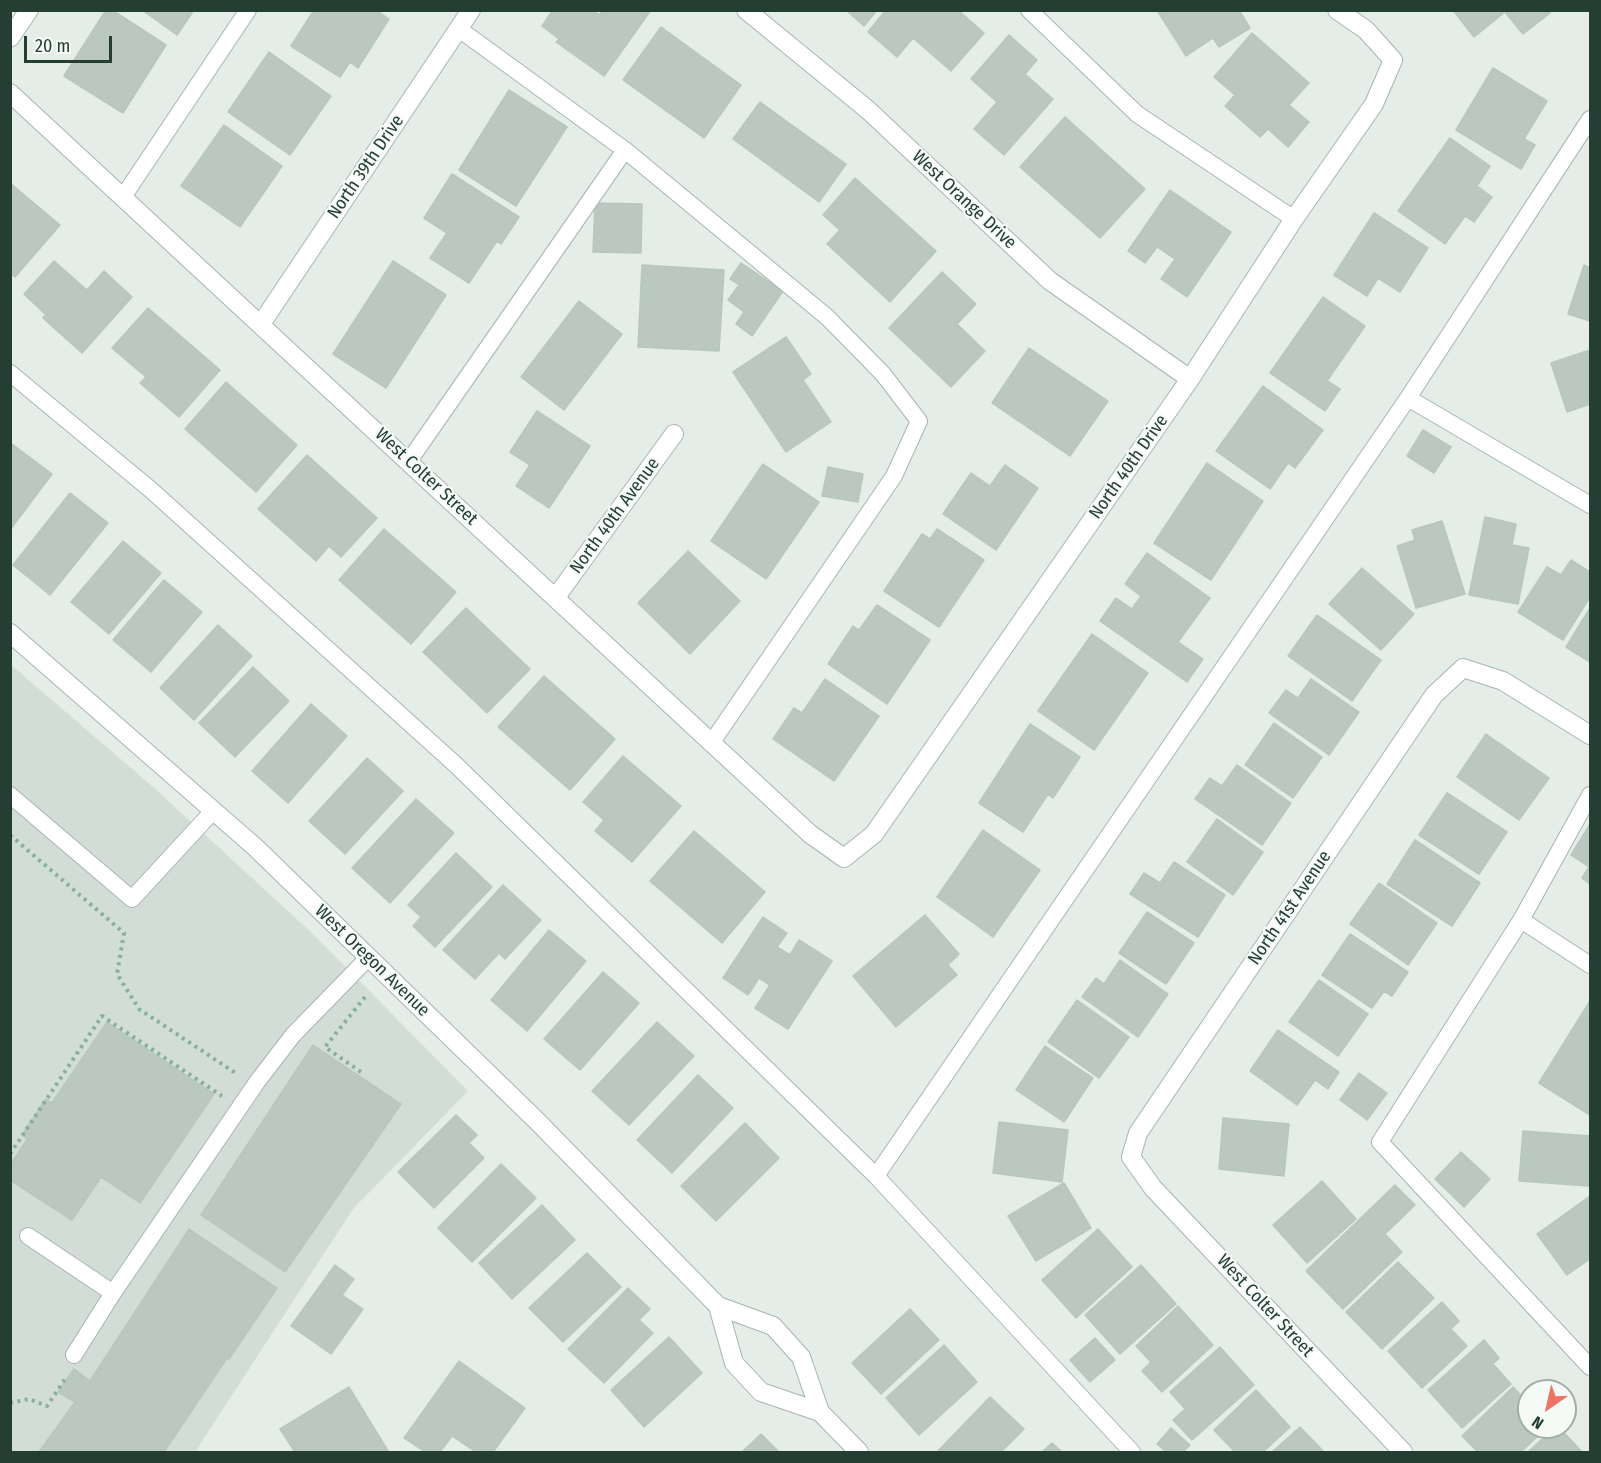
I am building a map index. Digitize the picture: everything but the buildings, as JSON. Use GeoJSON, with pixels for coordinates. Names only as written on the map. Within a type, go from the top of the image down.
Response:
{"type":"FeatureCollection","features":[{"type":"Feature","properties":{"kind":"street"},"geometry":{"type":"LineString","coordinates":[[10,38],[29,10]]}},
{"type":"Feature","properties":{"kind":"street","name":"North 39th Drive"},"geometry":{"type":"LineString","coordinates":[[261,324],[471,10]]}},
{"type":"Feature","properties":{"kind":"street","name":"West Orange Drive"},"geometry":{"type":"LineString","coordinates":[[746,10],[868,110],[1050,281],[1190,379]]}},
{"type":"Feature","properties":{"kind":"street","name":"North 40th Drive"},"geometry":{"type":"LineString","coordinates":[[844,858],[874,834],[1190,379],[1294,219],[1374,104],[1393,60],[1366,30],[1336,10]]}},
{"type":"Feature","properties":{"kind":"street","name":"West Colter Street"},"geometry":{"type":"LineString","coordinates":[[10,93],[810,834],[844,858]]}},
{"type":"Feature","properties":{"kind":"street","name":"North 40th Avenue"},"geometry":{"type":"LineString","coordinates":[[556,597],[674,434]]}},
{"type":"Feature","properties":{"kind":"street","name":"West Oregon Avenue"},"geometry":{"type":"LineString","coordinates":[[10,633],[255,847],[537,1121],[718,1306],[773,1326],[801,1357],[820,1412],[859,1452]]}},
{"type":"Feature","properties":{"kind":"street","name":"North 41st Avenue"},"geometry":{"type":"LineString","coordinates":[[1131,1157],[1138,1133],[1434,695],[1463,668],[1503,681],[1590,735]]}},
{"type":"Feature","properties":{"kind":"street","name":"West Colter Street"},"geometry":{"type":"LineString","coordinates":[[1131,1157],[1153,1188],[1403,1452]]}},
{"type":"Feature","properties":{"kind":"street","name":"West Oregon Avenue"},"geometry":{"type":"LineString","coordinates":[[718,1306],[734,1363],[761,1392],[820,1412]]}},
{"type":"Feature","properties":{"kind":"lane"},"geometry":{"type":"LineString","coordinates":[[123,197],[248,10]]}},
{"type":"Feature","properties":{"kind":"lane"},"geometry":{"type":"LineString","coordinates":[[1029,10],[1137,114],[1294,219]]}},
{"type":"Feature","properties":{"kind":"lane"},"geometry":{"type":"LineString","coordinates":[[459,30],[625,150],[827,317],[884,374],[919,421],[894,476],[712,742]]}},
{"type":"Feature","properties":{"kind":"lane"},"geometry":{"type":"LineString","coordinates":[[876,1176],[1408,398],[1590,119]]}},
{"type":"Feature","properties":{"kind":"lane"},"geometry":{"type":"LineString","coordinates":[[409,461],[625,150]]}},
{"type":"Feature","properties":{"kind":"lane"},"geometry":{"type":"LineString","coordinates":[[10,373],[151,490],[456,765],[876,1176],[1132,1452]]}},
{"type":"Feature","properties":{"kind":"lane"},"geometry":{"type":"LineString","coordinates":[[1408,398],[1590,505]]}},
{"type":"Feature","properties":{"kind":"lane"},"geometry":{"type":"LineString","coordinates":[[10,795],[132,899],[213,811]]}},
{"type":"Feature","properties":{"kind":"lane"},"geometry":{"type":"LineString","coordinates":[[1590,795],[1521,920],[1380,1142],[1590,1367]]}},
{"type":"Feature","properties":{"kind":"lane"},"geometry":{"type":"LineString","coordinates":[[1521,920],[1590,965]]}},
{"type":"Feature","properties":{"kind":"lane"},"geometry":{"type":"LineString","coordinates":[[74,1355],[113,1293],[256,1082],[293,1035],[368,958]]}},
{"type":"Feature","properties":{"kind":"lane"},"geometry":{"type":"LineString","coordinates":[[28,1236],[113,1293]]}},
{"type":"Feature","properties":{"kind":"path"},"geometry":{"type":"LineString","coordinates":[[10,835],[124,933],[117,974],[139,1009],[242,1077]]}},
{"type":"Feature","properties":{"kind":"path"},"geometry":{"type":"LineString","coordinates":[[361,1072],[325,1047],[368,994]]}},
{"type":"Feature","properties":{"kind":"path"},"geometry":{"type":"LineString","coordinates":[[10,1154],[102,1016],[226,1099]]}},
{"type":"Feature","properties":{"kind":"shaded area"},"geometry":{"type":"Polygon","coordinates":[[[10,664],[152,786],[314,935],[468,1091],[353,1209],[195,1452],[11,1452],[10,664]]]}}]}
